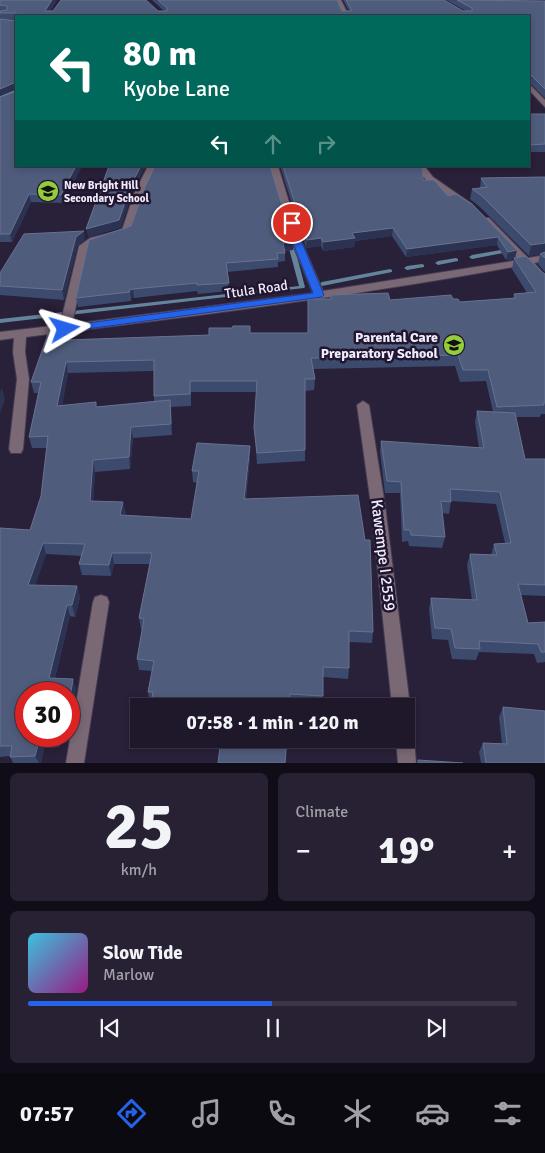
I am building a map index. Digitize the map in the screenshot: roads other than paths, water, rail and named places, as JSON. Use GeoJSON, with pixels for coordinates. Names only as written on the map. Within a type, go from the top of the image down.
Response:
{"type":"FeatureCollection","features":[{"type":"Feature","properties":{"kind":"street"},"geometry":{"type":"LineString","coordinates":[[338,0],[346,15]]}},
{"type":"Feature","properties":{"kind":"street"},"geometry":{"type":"LineString","coordinates":[[530,87],[545,105]]}},
{"type":"Feature","properties":{"kind":"street"},"geometry":{"type":"LineString","coordinates":[[65,329],[84,246],[90,241],[120,236],[126,232],[139,194],[152,167]]}},
{"type":"Feature","properties":{"kind":"street"},"geometry":{"type":"LineString","coordinates":[[274,167],[295,238],[319,295]]}},
{"type":"Feature","properties":{"kind":"street"},"geometry":{"type":"LineString","coordinates":[[420,167],[430,179],[476,210],[527,260],[545,281]]}},
{"type":"Feature","properties":{"kind":"street","name":"Ttula Road"},"geometry":{"type":"LineString","coordinates":[[0,336],[319,295],[458,274],[545,258]]}},
{"type":"Feature","properties":{"kind":"street"},"geometry":{"type":"LineString","coordinates":[[16,449],[23,379],[19,352],[20,334]]}},
{"type":"Feature","properties":{"kind":"street","name":"Kawempe I 2559"},"geometry":{"type":"LineString","coordinates":[[363,404],[378,505],[401,698]]}},
{"type":"Feature","properties":{"kind":"street"},"geometry":{"type":"LineString","coordinates":[[75,763],[101,602]]}},
{"type":"Feature","properties":{"kind":"street"},"geometry":{"type":"LineString","coordinates":[[406,748],[407,763]]}},
{"type":"Feature","properties":{"kind":"waterway"},"geometry":{"type":"LineString","coordinates":[[0,98],[15,90]]}},
{"type":"Feature","properties":{"kind":"waterway"},"geometry":{"type":"LineString","coordinates":[[0,321],[302,287],[290,241]]}},
{"type":"Feature","properties":{"kind":"waterway"},"geometry":{"type":"LineString","coordinates":[[472,257],[501,252]]}},
{"type":"Feature","properties":{"kind":"waterway"},"geometry":{"type":"LineString","coordinates":[[438,263],[456,260]]}},
{"type":"Feature","properties":{"kind":"waterway"},"geometry":{"type":"LineString","coordinates":[[407,268],[422,266]]}},
{"type":"Feature","properties":{"kind":"waterway"},"geometry":{"type":"LineString","coordinates":[[322,284],[390,271]]}},
{"type":"Feature","properties":{"kind":"place","name":"New Bright Hill Secondary School"},"geometry":{"type":"Point","coordinates":[48,191]}},
{"type":"Feature","properties":{"kind":"place","name":"Parental Care Preparatory School"},"geometry":{"type":"Point","coordinates":[454,345]}}]}
